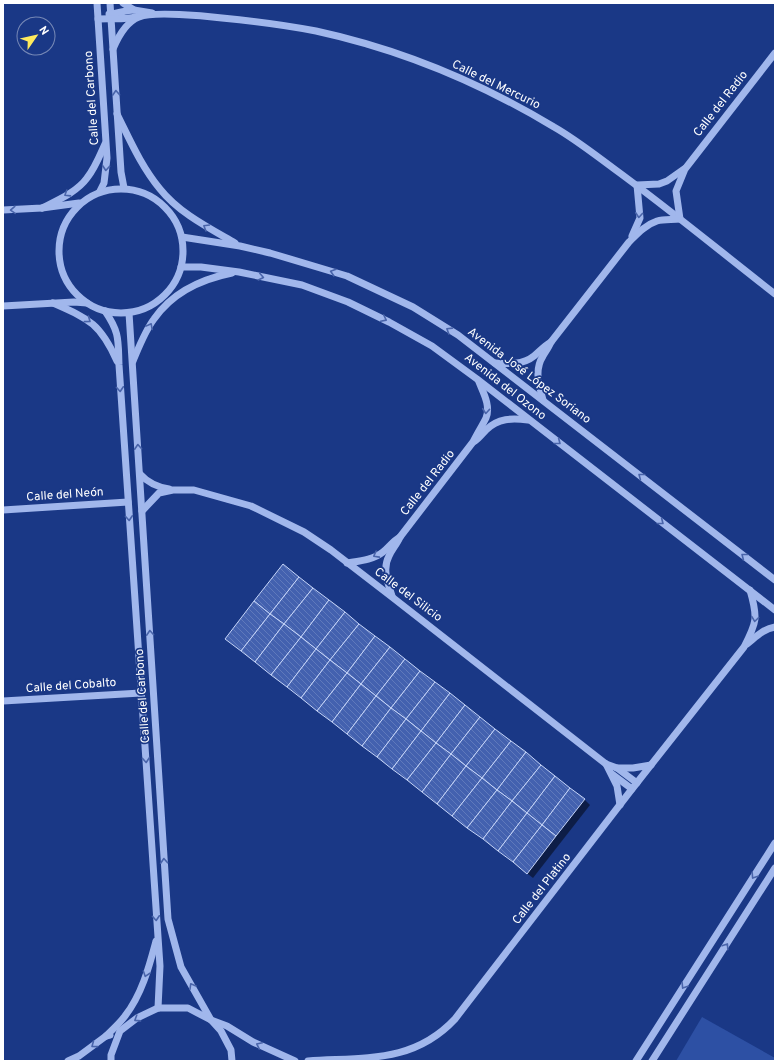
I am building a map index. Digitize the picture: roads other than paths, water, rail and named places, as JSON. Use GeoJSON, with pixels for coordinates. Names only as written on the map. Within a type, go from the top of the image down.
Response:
{"type":"FeatureCollection","features":[{"type":"Feature","properties":{"kind":"street","name":"Calle del Carbono"},"geometry":{"type":"LineString","coordinates":[[97,3],[107,158],[104,183],[100,191]]}},
{"type":"Feature","properties":{"kind":"street","name":"Calle del Carbono"},"geometry":{"type":"LineString","coordinates":[[110,3],[121,172],[124,188]]}},
{"type":"Feature","properties":{"kind":"street"},"geometry":{"type":"LineString","coordinates":[[123,3],[134,10]]}},
{"type":"Feature","properties":{"kind":"street"},"geometry":{"type":"LineString","coordinates":[[111,16],[125,10],[156,14]]}},
{"type":"Feature","properties":{"kind":"street"},"geometry":{"type":"LineString","coordinates":[[98,17],[111,16],[129,19],[156,14]]}},
{"type":"Feature","properties":{"kind":"street","name":"Calle del Mercurio"},"geometry":{"type":"LineString","coordinates":[[156,14],[204,16],[259,21],[302,29],[364,44],[421,62],[472,83],[555,127],[637,185],[775,294]]}},
{"type":"Feature","properties":{"kind":"street"},"geometry":{"type":"LineString","coordinates":[[113,48],[119,36],[129,24],[139,17]]}},
{"type":"Feature","properties":{"kind":"street","name":"Calle del Radio"},"geometry":{"type":"LineString","coordinates":[[637,185],[659,184],[667,181],[684,169],[775,53]]}},
{"type":"Feature","properties":{"kind":"street","name":"Avenida José López Soriano"},"geometry":{"type":"LineString","coordinates":[[117,114],[138,157],[160,190],[187,214],[240,246]]}},
{"type":"Feature","properties":{"kind":"street"},"geometry":{"type":"LineString","coordinates":[[42,208],[78,187],[87,178],[106,142]]}},
{"type":"Feature","properties":{"kind":"street","name":"Calle del Radio"},"geometry":{"type":"LineString","coordinates":[[680,219],[676,191],[684,169]]}},
{"type":"Feature","properties":{"kind":"street"},"geometry":{"type":"LineString","coordinates":[[629,242],[640,218],[637,185]]}},
{"type":"Feature","properties":{"kind":"street"},"geometry":{"type":"LineString","coordinates":[[3,210],[42,208],[79,203],[100,191],[124,188],[150,195],[170,212],[182,237],[183,252],[181,267],[170,289],[152,305],[129,313],[105,311],[87,303],[70,288],[60,267],[58,244],[65,222],[79,203]]}},
{"type":"Feature","properties":{"kind":"street"},"geometry":{"type":"LineString","coordinates":[[543,400],[537,371],[542,357],[549,348],[551,342],[629,242],[639,232],[648,225],[659,221],[680,219]]}},
{"type":"Feature","properties":{"kind":"street","name":"Avenida José López Soriano"},"geometry":{"type":"LineString","coordinates":[[182,237],[240,246],[270,253],[347,276],[413,307],[458,335],[775,580]]}},
{"type":"Feature","properties":{"kind":"street","name":"Avenida del Ozono"},"geometry":{"type":"LineString","coordinates":[[181,267],[202,267],[239,272],[302,285],[348,302],[389,322],[432,346],[477,379],[775,610]]}},
{"type":"Feature","properties":{"kind":"street"},"geometry":{"type":"LineString","coordinates":[[133,361],[154,319],[182,292],[200,283],[222,275],[239,272]]}},
{"type":"Feature","properties":{"kind":"street"},"geometry":{"type":"LineString","coordinates":[[3,306],[74,302],[87,303]]}},
{"type":"Feature","properties":{"kind":"street"},"geometry":{"type":"LineString","coordinates":[[53,303],[83,316],[96,326],[107,339],[119,365]]}},
{"type":"Feature","properties":{"kind":"street","name":"Calle del Carbono"},"geometry":{"type":"LineString","coordinates":[[105,311],[114,324],[118,337],[160,966],[158,1008]]}},
{"type":"Feature","properties":{"kind":"street","name":"Calle del Carbono"},"geometry":{"type":"LineString","coordinates":[[129,313],[168,919],[181,967],[211,1020],[221,1031],[231,1050],[232,1061]]}},
{"type":"Feature","properties":{"kind":"street"},"geometry":{"type":"LineString","coordinates":[[494,363],[516,364],[526,361],[551,342]]}},
{"type":"Feature","properties":{"kind":"street","name":"Calle del Radio"},"geometry":{"type":"LineString","coordinates":[[473,442],[477,432],[487,416],[485,396],[477,379]]}},
{"type":"Feature","properties":{"kind":"street","name":"Calle del Radio"},"geometry":{"type":"LineString","coordinates":[[392,596],[386,572],[386,562],[400,536],[473,442],[495,422],[515,418],[530,420]]}},
{"type":"Feature","properties":{"kind":"street","name":"Calle del Silicio"},"geometry":{"type":"LineString","coordinates":[[140,474],[144,479],[154,485],[173,490]]}},
{"type":"Feature","properties":{"kind":"street","name":"Calle del Silicio"},"geometry":{"type":"LineString","coordinates":[[142,511],[159,493],[173,490],[194,490],[251,506],[304,532],[392,596],[606,764],[617,768],[633,768],[652,765]]}},
{"type":"Feature","properties":{"kind":"street","name":"Calle del Neón"},"geometry":{"type":"LineString","coordinates":[[3,510],[128,502]]}},
{"type":"Feature","properties":{"kind":"street","name":"Calle del Radio"},"geometry":{"type":"LineString","coordinates":[[347,563],[368,560],[377,556],[400,536]]}},
{"type":"Feature","properties":{"kind":"street"},"geometry":{"type":"LineString","coordinates":[[764,571],[775,571]]}},
{"type":"Feature","properties":{"kind":"street","name":"Calle del Platino"},"geometry":{"type":"LineString","coordinates":[[744,647],[755,624],[756,613],[750,590]]}},
{"type":"Feature","properties":{"kind":"street","name":"Calle del Platino"},"geometry":{"type":"LineString","coordinates":[[308,1061],[393,1055],[416,1048],[440,1034],[461,1012],[744,647],[760,633],[769,628],[775,627]]}},
{"type":"Feature","properties":{"kind":"street","name":"Calle del Cobalto"},"geometry":{"type":"LineString","coordinates":[[3,701],[141,693]]}},
{"type":"Feature","properties":{"kind":"street","name":"Calle del Silicio"},"geometry":{"type":"LineString","coordinates":[[606,764],[617,786],[620,805]]}},
{"type":"Feature","properties":{"kind":"street","name":"Calle del Silicio"},"geometry":{"type":"LineString","coordinates":[[617,768],[635,786]]}},
{"type":"Feature","properties":{"kind":"street","name":"Calle del Silicio"},"geometry":{"type":"LineString","coordinates":[[610,772],[635,786]]}},
{"type":"Feature","properties":{"kind":"street"},"geometry":{"type":"LineString","coordinates":[[636,1061],[775,843]]}},
{"type":"Feature","properties":{"kind":"street"},"geometry":{"type":"LineString","coordinates":[[652,1061],[775,868]]}},
{"type":"Feature","properties":{"kind":"street","name":"Calle del Carbono"},"geometry":{"type":"LineString","coordinates":[[106,1036],[125,1016],[136,998],[158,937]]}},
{"type":"Feature","properties":{"kind":"street"},"geometry":{"type":"LineString","coordinates":[[68,1061],[79,1056],[106,1036],[120,1031],[137,1018],[158,1008],[188,1008],[211,1020],[227,1026],[253,1042],[295,1061]]}},
{"type":"Feature","properties":{"kind":"street"},"geometry":{"type":"LineString","coordinates":[[111,1061],[111,1055],[120,1031]]}}]}
